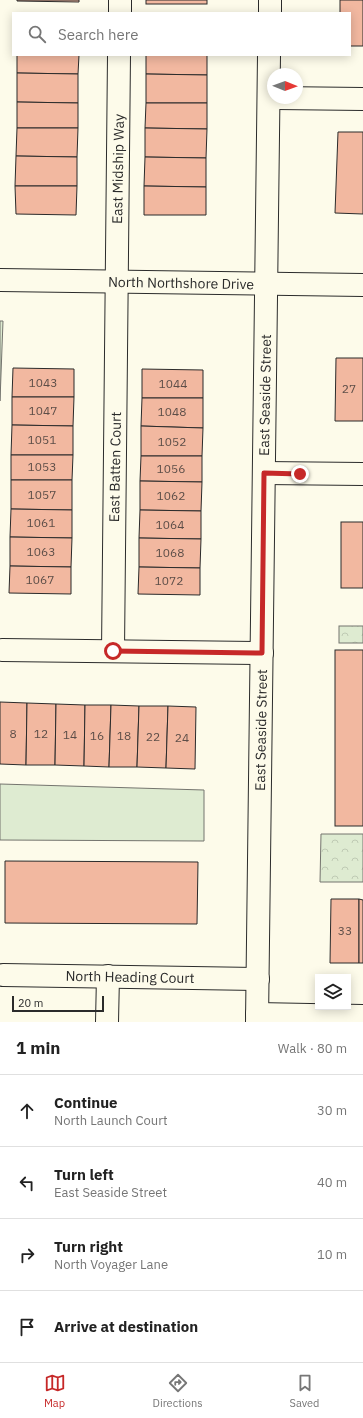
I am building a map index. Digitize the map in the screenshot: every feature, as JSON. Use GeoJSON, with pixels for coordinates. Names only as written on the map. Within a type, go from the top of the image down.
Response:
{"type":"FeatureCollection","features":[{"type":"Feature","properties":{"kind":"street"},"geometry":{"type":"LineString","coordinates":[[120,0],[120,12]]}},
{"type":"Feature","properties":{"kind":"street"},"geometry":{"type":"LineString","coordinates":[[270,0],[270,12]]}},
{"type":"Feature","properties":{"kind":"street","name":"East Midship Way"},"geometry":{"type":"LineString","coordinates":[[117,282],[119,56]]}},
{"type":"Feature","properties":{"kind":"street","name":"East Seaside Street"},"geometry":{"type":"LineString","coordinates":[[269,56],[270,68]]}},
{"type":"Feature","properties":{"kind":"street"},"geometry":{"type":"LineString","coordinates":[[303,98],[363,99]]}},
{"type":"Feature","properties":{"kind":"street","name":"East Seaside Street"},"geometry":{"type":"LineString","coordinates":[[257,1018],[266,284],[273,104]]}},
{"type":"Feature","properties":{"kind":"street","name":"North Northshore Drive"},"geometry":{"type":"LineString","coordinates":[[0,280],[363,285]]}},
{"type":"Feature","properties":{"kind":"street","name":"East Batten Court"},"geometry":{"type":"LineString","coordinates":[[113,651],[117,282]]}},
{"type":"Feature","properties":{"kind":"street"},"geometry":{"type":"LineString","coordinates":[[264,473],[363,474]]}},
{"type":"Feature","properties":{"kind":"street"},"geometry":{"type":"LineString","coordinates":[[2,650],[262,653]]}},
{"type":"Feature","properties":{"kind":"street","name":"North Heading Court"},"geometry":{"type":"LineString","coordinates":[[3,975],[258,979]]}},
{"type":"Feature","properties":{"kind":"street"},"geometry":{"type":"LineString","coordinates":[[108,976],[108,1022]]}},
{"type":"Feature","properties":{"kind":"street"},"geometry":{"type":"LineString","coordinates":[[257,1018],[363,1016]]}},
{"type":"Feature","properties":{"kind":"green space"},"geometry":{"type":"Polygon","coordinates":[[[0,321],[3,321],[0,401],[0,321]]]}},
{"type":"Feature","properties":{"kind":"green space"},"geometry":{"type":"Polygon","coordinates":[[[339,626],[363,626],[363,643],[339,643],[339,626]]]}},
{"type":"Feature","properties":{"kind":"green space"},"geometry":{"type":"Polygon","coordinates":[[[0,784],[204,790],[204,841],[0,840],[0,784]]]}},
{"type":"Feature","properties":{"kind":"green space"},"geometry":{"type":"Polygon","coordinates":[[[321,834],[363,834],[363,882],[320,882],[321,834]]]}},
{"type":"Feature","properties":{"kind":"building"},"geometry":{"type":"Polygon","coordinates":[[[79,0],[79,2],[17,1],[79,0]]]}},
{"type":"Feature","properties":{"kind":"building"},"geometry":{"type":"Polygon","coordinates":[[[146,0],[207,0],[207,4],[146,4],[146,0]]]}},
{"type":"Feature","properties":{"kind":"building"},"geometry":{"type":"Polygon","coordinates":[[[340,0],[363,0],[363,46],[351,46],[351,12],[340,12],[340,0]]]}},
{"type":"Feature","properties":{"kind":"building"},"geometry":{"type":"Polygon","coordinates":[[[17,56],[79,56],[78,74],[17,73],[17,56]]]}},
{"type":"Feature","properties":{"kind":"building"},"geometry":{"type":"Polygon","coordinates":[[[146,56],[207,56],[207,75],[146,74],[146,56]]]}},
{"type":"Feature","properties":{"kind":"building"},"geometry":{"type":"Polygon","coordinates":[[[17,73],[78,74],[78,103],[17,102],[17,73]]]}},
{"type":"Feature","properties":{"kind":"building"},"geometry":{"type":"Polygon","coordinates":[[[146,74],[207,75],[207,103],[146,103],[146,74]]]}},
{"type":"Feature","properties":{"kind":"building"},"geometry":{"type":"Polygon","coordinates":[[[17,102],[78,103],[78,128],[17,128],[17,102]]]}},
{"type":"Feature","properties":{"kind":"building"},"geometry":{"type":"Polygon","coordinates":[[[146,103],[207,103],[207,129],[145,128],[146,103]]]}},
{"type":"Feature","properties":{"kind":"building"},"geometry":{"type":"Polygon","coordinates":[[[17,128],[78,128],[77,157],[16,156],[17,128]]]}},
{"type":"Feature","properties":{"kind":"building"},"geometry":{"type":"Polygon","coordinates":[[[145,128],[207,129],[206,158],[145,157],[145,128]]]}},
{"type":"Feature","properties":{"kind":"building"},"geometry":{"type":"Polygon","coordinates":[[[338,132],[363,132],[363,214],[335,213],[338,132]]]}},
{"type":"Feature","properties":{"kind":"building"},"geometry":{"type":"Polygon","coordinates":[[[16,156],[77,157],[77,186],[15,186],[16,156]]]}},
{"type":"Feature","properties":{"kind":"building"},"geometry":{"type":"Polygon","coordinates":[[[145,157],[206,158],[206,187],[144,186],[145,157]]]}},
{"type":"Feature","properties":{"kind":"building"},"geometry":{"type":"Polygon","coordinates":[[[15,186],[77,186],[76,215],[16,214],[15,186]]]}},
{"type":"Feature","properties":{"kind":"building"},"geometry":{"type":"Polygon","coordinates":[[[144,186],[206,187],[206,215],[144,215],[144,186]]]}},
{"type":"Feature","properties":{"kind":"building"},"geometry":{"type":"Polygon","coordinates":[[[336,358],[363,358],[363,421],[335,421],[336,358]]]}},
{"type":"Feature","properties":{"kind":"building"},"geometry":{"type":"Polygon","coordinates":[[[13,368],[74,369],[74,397],[12,397],[13,368]]]}},
{"type":"Feature","properties":{"kind":"building"},"geometry":{"type":"Polygon","coordinates":[[[142,369],[203,370],[203,398],[142,398],[142,369]]]}},
{"type":"Feature","properties":{"kind":"building"},"geometry":{"type":"Polygon","coordinates":[[[12,397],[74,397],[73,426],[12,425],[12,397]]]}},
{"type":"Feature","properties":{"kind":"building"},"geometry":{"type":"Polygon","coordinates":[[[142,398],[203,398],[203,428],[141,426],[142,398]]]}},
{"type":"Feature","properties":{"kind":"building"},"geometry":{"type":"Polygon","coordinates":[[[12,425],[73,426],[73,455],[11,455],[12,425]]]}},
{"type":"Feature","properties":{"kind":"building"},"geometry":{"type":"Polygon","coordinates":[[[141,426],[203,428],[202,456],[141,456],[141,426]]]}},
{"type":"Feature","properties":{"kind":"building"},"geometry":{"type":"Polygon","coordinates":[[[11,455],[73,455],[72,480],[11,480],[11,455]]]}},
{"type":"Feature","properties":{"kind":"building"},"geometry":{"type":"Polygon","coordinates":[[[141,456],[202,456],[202,482],[140,481],[141,456]]]}},
{"type":"Feature","properties":{"kind":"building"},"geometry":{"type":"Polygon","coordinates":[[[11,480],[72,480],[72,510],[11,509],[11,480]]]}},
{"type":"Feature","properties":{"kind":"building"},"geometry":{"type":"Polygon","coordinates":[[[140,481],[202,482],[201,511],[140,510],[140,481]]]}},
{"type":"Feature","properties":{"kind":"building"},"geometry":{"type":"Polygon","coordinates":[[[11,509],[72,510],[72,538],[10,537],[11,509]]]}},
{"type":"Feature","properties":{"kind":"building"},"geometry":{"type":"Polygon","coordinates":[[[140,510],[201,511],[201,539],[139,538],[140,510]]]}},
{"type":"Feature","properties":{"kind":"building"},"geometry":{"type":"Polygon","coordinates":[[[341,522],[363,522],[363,588],[341,588],[341,522]]]}},
{"type":"Feature","properties":{"kind":"building"},"geometry":{"type":"Polygon","coordinates":[[[10,537],[72,538],[71,567],[10,566],[10,537]]]}},
{"type":"Feature","properties":{"kind":"building"},"geometry":{"type":"Polygon","coordinates":[[[139,538],[201,539],[200,568],[139,567],[139,538]]]}},
{"type":"Feature","properties":{"kind":"building"},"geometry":{"type":"Polygon","coordinates":[[[10,566],[71,567],[71,594],[9,593],[10,566]]]}},
{"type":"Feature","properties":{"kind":"building"},"geometry":{"type":"Polygon","coordinates":[[[139,567],[200,568],[200,595],[138,594],[139,567]]]}},
{"type":"Feature","properties":{"kind":"building"},"geometry":{"type":"Polygon","coordinates":[[[335,650],[363,650],[363,826],[335,826],[335,650]]]}},
{"type":"Feature","properties":{"kind":"building"},"geometry":{"type":"Polygon","coordinates":[[[0,702],[27,703],[26,765],[0,764],[0,702]]]}},
{"type":"Feature","properties":{"kind":"building"},"geometry":{"type":"Polygon","coordinates":[[[27,703],[56,704],[55,765],[26,765],[27,703]]]}},
{"type":"Feature","properties":{"kind":"building"},"geometry":{"type":"Polygon","coordinates":[[[56,704],[85,705],[84,766],[55,765],[56,704]]]}},
{"type":"Feature","properties":{"kind":"building"},"geometry":{"type":"Polygon","coordinates":[[[85,705],[111,705],[109,767],[84,766],[85,705]]]}},
{"type":"Feature","properties":{"kind":"building"},"geometry":{"type":"Polygon","coordinates":[[[111,705],[139,706],[137,767],[109,767],[111,705]]]}},
{"type":"Feature","properties":{"kind":"building"},"geometry":{"type":"Polygon","coordinates":[[[139,706],[168,706],[166,768],[137,767],[139,706]]]}},
{"type":"Feature","properties":{"kind":"building"},"geometry":{"type":"Polygon","coordinates":[[[168,706],[196,707],[195,769],[166,768],[168,706]]]}},
{"type":"Feature","properties":{"kind":"building"},"geometry":{"type":"Polygon","coordinates":[[[5,861],[198,862],[197,924],[5,923],[5,861]]]}},
{"type":"Feature","properties":{"kind":"building"},"geometry":{"type":"Polygon","coordinates":[[[331,899],[359,899],[359,963],[330,963],[331,899]]]}},
{"type":"Feature","properties":{"kind":"building"},"geometry":{"type":"Polygon","coordinates":[[[359,899],[363,900],[363,963],[359,963],[359,899]]]}},
{"type":"Feature","properties":{"kind":"route"},"geometry":{"type":"LineString","coordinates":[[113,651],[262,653],[264,473],[300,474]]}}]}
